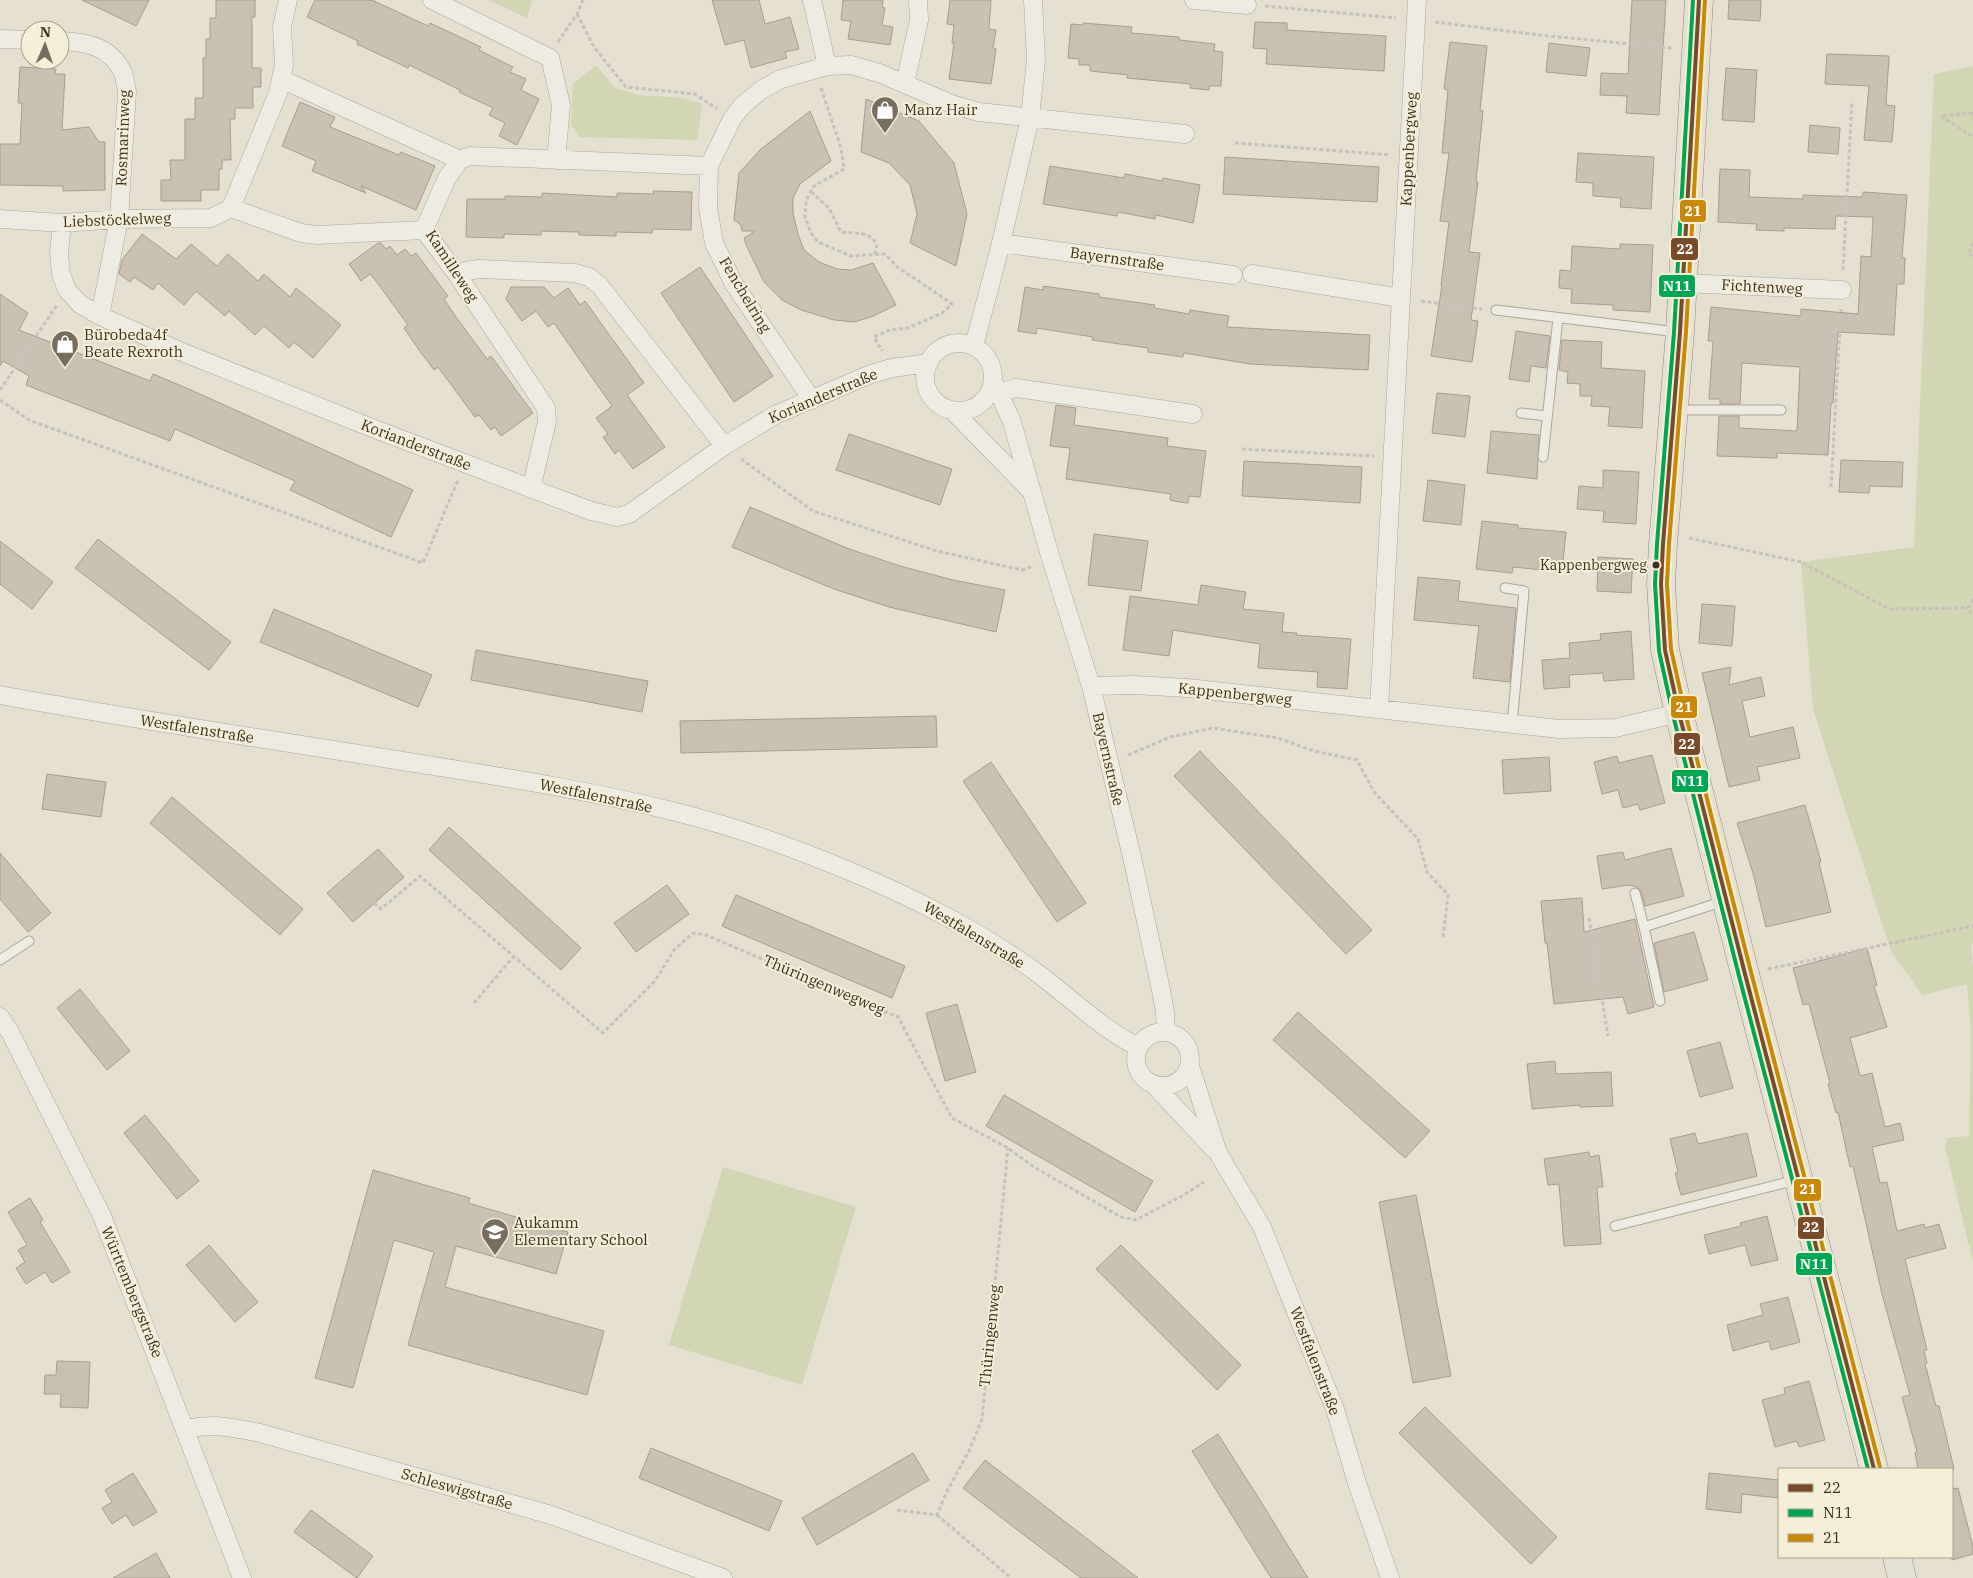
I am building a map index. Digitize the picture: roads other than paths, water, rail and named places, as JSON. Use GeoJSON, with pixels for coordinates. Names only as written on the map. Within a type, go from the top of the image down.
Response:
{"type":"FeatureCollection","features":[{"type":"Feature","properties":{"kind":"main road"},"geometry":{"type":"LineString","coordinates":[[1699,0],[1680,332],[1664,533],[1661,584],[1662,620],[1670,676],[1678,713],[1874,1468]]}},
{"type":"Feature","properties":{"kind":"main road"},"geometry":{"type":"LineString","coordinates":[[1897,1558],[1902,1578]]}},
{"type":"Feature","properties":{"kind":"street"},"geometry":{"type":"LineString","coordinates":[[288,0],[282,27],[284,65],[278,93],[231,208],[301,232],[317,235],[424,230]]}},
{"type":"Feature","properties":{"kind":"street"},"geometry":{"type":"LineString","coordinates":[[432,0],[550,58],[561,105],[556,160]]}},
{"type":"Feature","properties":{"kind":"street"},"geometry":{"type":"LineString","coordinates":[[812,0],[821,67]]}},
{"type":"Feature","properties":{"kind":"street"},"geometry":{"type":"LineString","coordinates":[[905,83],[919,20],[918,0]]}},
{"type":"Feature","properties":{"kind":"street"},"geometry":{"type":"LineString","coordinates":[[974,346],[1001,243],[1030,118],[1036,59],[1033,0]]}},
{"type":"Feature","properties":{"kind":"street"},"geometry":{"type":"LineString","coordinates":[[1194,0],[1247,5]]}},
{"type":"Feature","properties":{"kind":"street","name":"Kappenbergweg"},"geometry":{"type":"LineString","coordinates":[[1379,709],[1417,0]]}},
{"type":"Feature","properties":{"kind":"street"},"geometry":{"type":"LineString","coordinates":[[0,38],[20,39]]}},
{"type":"Feature","properties":{"kind":"street","name":"Rosmarinweg"},"geometry":{"type":"LineString","coordinates":[[70,42],[94,44],[111,57],[123,73],[127,92],[119,219]]}},
{"type":"Feature","properties":{"kind":"street","name":"Fenchelring"},"geometry":{"type":"LineString","coordinates":[[812,400],[734,284],[714,243],[708,207],[709,166],[732,118],[742,106],[762,90],[781,79],[821,67],[851,65],[905,83],[954,105],[979,112],[1030,118]]}},
{"type":"Feature","properties":{"kind":"street"},"geometry":{"type":"LineString","coordinates":[[281,79],[460,160],[470,156],[709,166]]}},
{"type":"Feature","properties":{"kind":"street"},"geometry":{"type":"LineString","coordinates":[[1030,118],[1185,134]]}},
{"type":"Feature","properties":{"kind":"street","name":"Kamilleweg"},"geometry":{"type":"LineString","coordinates":[[460,160],[447,178],[424,230],[458,276],[546,408],[547,422],[530,489]]}},
{"type":"Feature","properties":{"kind":"street","name":"Liebstöckelweg"},"geometry":{"type":"LineString","coordinates":[[0,219],[62,223],[119,219],[211,218],[231,208]]}},
{"type":"Feature","properties":{"kind":"street"},"geometry":{"type":"LineString","coordinates":[[100,316],[119,219]]}},
{"type":"Feature","properties":{"kind":"street","name":"Korianderstraße"},"geometry":{"type":"LineString","coordinates":[[62,223],[59,253],[61,274],[67,290],[80,304],[100,316],[209,363],[530,489],[591,511],[617,517],[629,514],[724,446],[775,415],[871,374],[892,368],[929,363]]}},
{"type":"Feature","properties":{"kind":"street","name":"Bayernstraße"},"geometry":{"type":"LineString","coordinates":[[1001,243],[1233,275]]}},
{"type":"Feature","properties":{"kind":"street"},"geometry":{"type":"LineString","coordinates":[[458,276],[466,270],[479,269],[575,273],[589,277],[600,286],[724,446]]}},
{"type":"Feature","properties":{"kind":"street"},"geometry":{"type":"LineString","coordinates":[[1252,274],[1401,298]]}},
{"type":"Feature","properties":{"kind":"street","name":"Fichtenweg"},"geometry":{"type":"LineString","coordinates":[[1682,283],[1842,290]]}},
{"type":"Feature","properties":{"kind":"street"},"geometry":{"type":"LineString","coordinates":[[996,388],[990,361],[983,352],[974,346],[964,343],[943,347],[934,354],[929,363],[926,377],[929,392],[934,400],[952,410],[963,411],[973,408],[996,388],[1016,388],[1192,414]]}},
{"type":"Feature","properties":{"kind":"street","name":"Bayernstraße"},"geometry":{"type":"LineString","coordinates":[[996,388],[1012,422],[1030,491],[1091,686],[1134,867],[1165,1012],[1166,1032]]}},
{"type":"Feature","properties":{"kind":"street","name":"Bayernstraße"},"geometry":{"type":"LineString","coordinates":[[952,410],[1030,491]]}},
{"type":"Feature","properties":{"kind":"street","name":"Kappenbergweg"},"geometry":{"type":"LineString","coordinates":[[1091,686],[1134,685],[1187,688],[1512,725],[1559,728],[1615,728],[1678,713]]}},
{"type":"Feature","properties":{"kind":"street","name":"Westfalenstraße"},"geometry":{"type":"LineString","coordinates":[[0,695],[544,785],[678,812],[748,833],[858,874],[922,904],[973,932],[1039,974],[1106,1028],[1138,1047]]}},
{"type":"Feature","properties":{"kind":"street","name":"Württembergstraße"},"geometry":{"type":"LineString","coordinates":[[0,1017],[10,1032],[102,1216],[186,1429],[242,1578]]}},
{"type":"Feature","properties":{"kind":"street"},"geometry":{"type":"LineString","coordinates":[[1166,1032],[1175,1034],[1183,1040],[1188,1048],[1190,1066],[1180,1081],[1164,1087],[1155,1086],[1146,1081],[1140,1074],[1136,1057],[1138,1047],[1150,1035],[1166,1032]]}},
{"type":"Feature","properties":{"kind":"street","name":"Westfalenstraße"},"geometry":{"type":"LineString","coordinates":[[1190,1066],[1218,1152],[1262,1227],[1335,1409],[1357,1483],[1390,1578]]}},
{"type":"Feature","properties":{"kind":"street","name":"Westfalenstraße"},"geometry":{"type":"LineString","coordinates":[[1155,1086],[1218,1152]]}},
{"type":"Feature","properties":{"kind":"street","name":"Schleswigstraße"},"geometry":{"type":"LineString","coordinates":[[186,1429],[205,1425],[219,1425],[266,1434],[551,1515],[723,1578]]}},
{"type":"Feature","properties":{"kind":"lane"},"geometry":{"type":"LineString","coordinates":[[1496,310],[1680,332]]}},
{"type":"Feature","properties":{"kind":"lane"},"geometry":{"type":"LineString","coordinates":[[1543,458],[1558,318]]}},
{"type":"Feature","properties":{"kind":"lane"},"geometry":{"type":"LineString","coordinates":[[1674,410],[1781,410]]}},
{"type":"Feature","properties":{"kind":"lane"},"geometry":{"type":"LineString","coordinates":[[1522,413],[1547,416]]}},
{"type":"Feature","properties":{"kind":"lane"},"geometry":{"type":"LineString","coordinates":[[1505,588],[1524,591],[1512,725]]}},
{"type":"Feature","properties":{"kind":"lane"},"geometry":{"type":"LineString","coordinates":[[1635,893],[1660,1001]]}},
{"type":"Feature","properties":{"kind":"lane"},"geometry":{"type":"LineString","coordinates":[[1644,926],[1727,901]]}},
{"type":"Feature","properties":{"kind":"lane"},"geometry":{"type":"LineString","coordinates":[[0,960],[29,941]]}},
{"type":"Feature","properties":{"kind":"lane"},"geometry":{"type":"LineString","coordinates":[[1616,1226],[1798,1179]]}},
{"type":"Feature","properties":{"kind":"place","name":"Manz Hair"},"geometry":{"type":"Point","coordinates":[885,134]}},
{"type":"Feature","properties":{"kind":"place","name":"Bürobeda4f Beate Rexroth"},"geometry":{"type":"Point","coordinates":[65,368]}},
{"type":"Feature","properties":{"kind":"place","name":"Kappenbergweg"},"geometry":{"type":"Point","coordinates":[1656,565]}},
{"type":"Feature","properties":{"kind":"place","name":"Aukamm Elementary School"},"geometry":{"type":"Point","coordinates":[495,1256]}}]}
